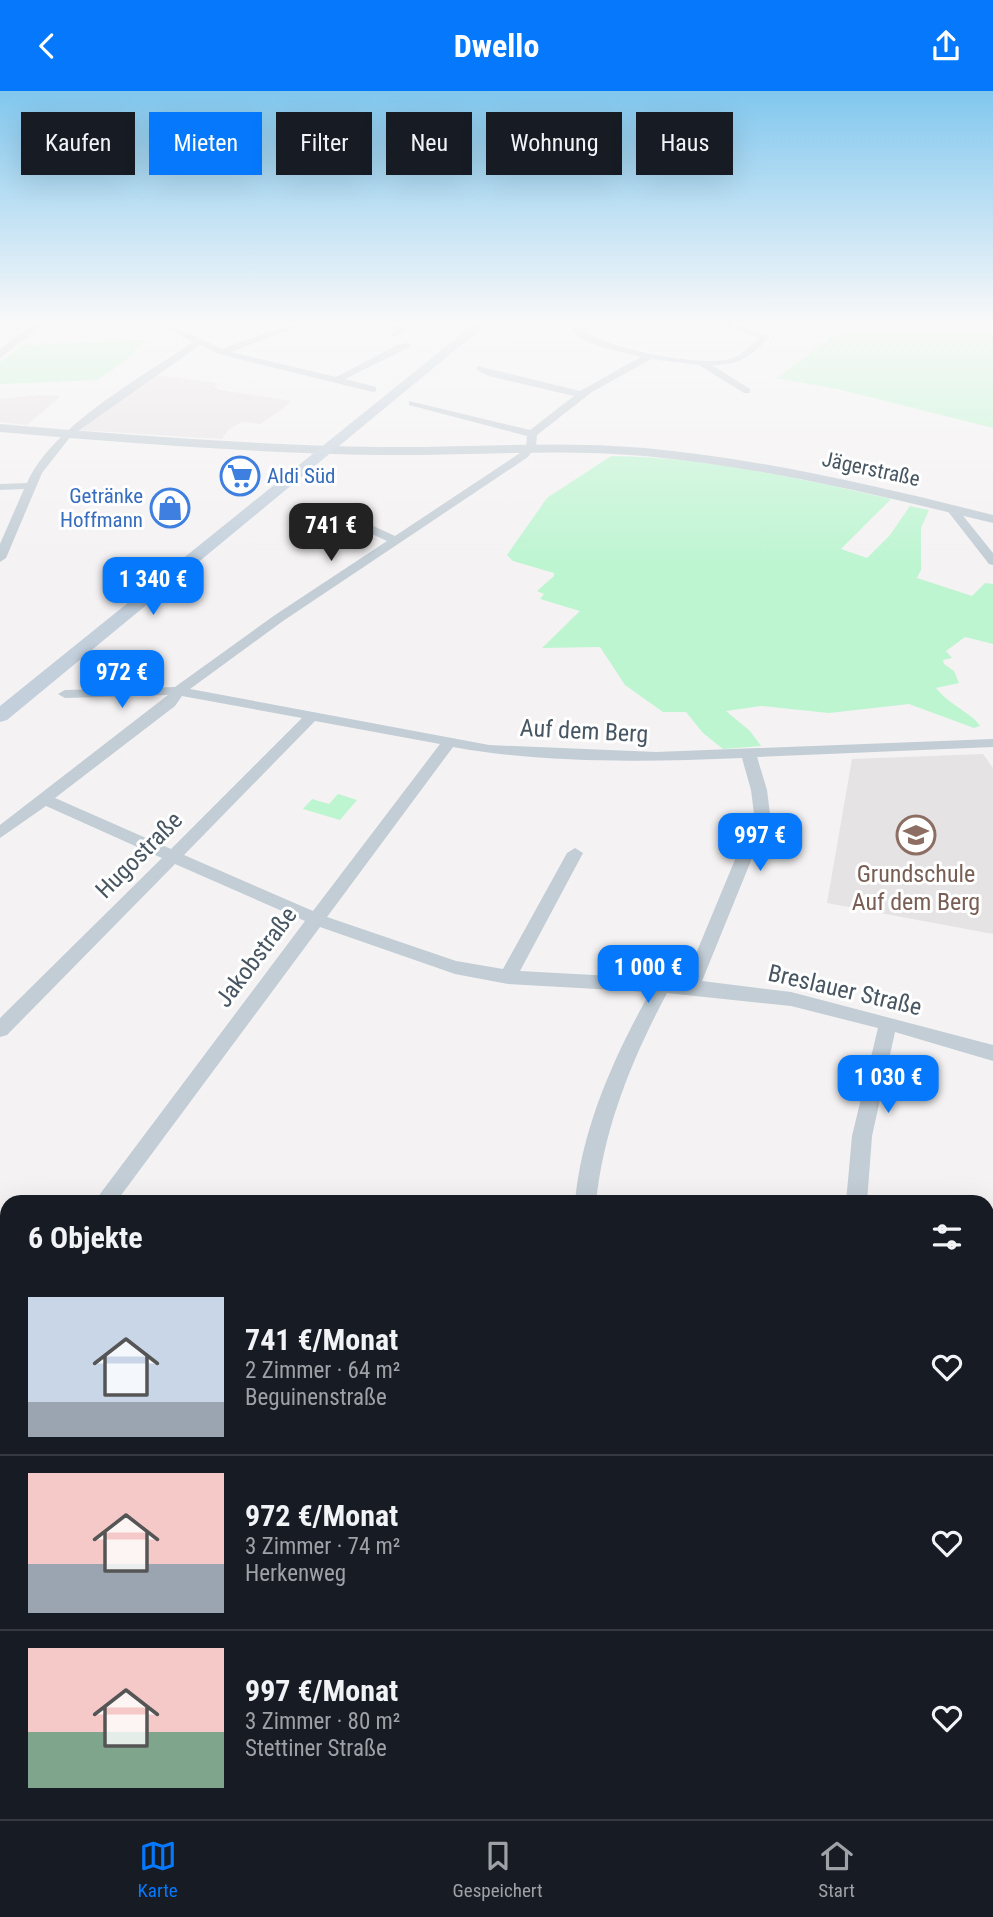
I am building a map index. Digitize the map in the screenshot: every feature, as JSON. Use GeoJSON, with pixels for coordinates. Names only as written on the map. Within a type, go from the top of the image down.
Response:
{"type":"FeatureCollection","features":[{"type":"Feature","properties":{"kind":"main road"},"geometry":{"type":"LineString","coordinates":[[0,716],[384,404]]}},
{"type":"Feature","properties":{"kind":"street"},"geometry":{"type":"LineString","coordinates":[[1,554],[29,486],[46,459],[67,434],[111,404]]}},
{"type":"Feature","properties":{"kind":"street"},"geometry":{"type":"LineString","coordinates":[[414,404],[532,440]]}},
{"type":"Feature","properties":{"kind":"street"},"geometry":{"type":"LineString","coordinates":[[0,833],[170,703],[178,691],[279,618],[524,455],[532,440],[569,404]]}},
{"type":"Feature","properties":{"kind":"street"},"geometry":{"type":"LineString","coordinates":[[277,447],[316,441],[362,422]]}},
{"type":"Feature","properties":{"kind":"street"},"geometry":{"type":"LineString","coordinates":[[362,422],[356,439],[383,451]]}},
{"type":"Feature","properties":{"kind":"street"},"geometry":{"type":"LineString","coordinates":[[0,428],[277,447],[383,451]]}},
{"type":"Feature","properties":{"kind":"street","name":"Jägerstraße"},"geometry":{"type":"LineString","coordinates":[[383,451],[532,440],[615,449],[740,464],[993,519]]}},
{"type":"Feature","properties":{"kind":"street"},"geometry":{"type":"LineString","coordinates":[[277,447],[297,456],[301,472],[340,458],[383,451]]}},
{"type":"Feature","properties":{"kind":"street"},"geometry":{"type":"LineString","coordinates":[[0,487],[29,486]]}},
{"type":"Feature","properties":{"kind":"street"},"geometry":{"type":"LineString","coordinates":[[952,509],[993,561]]}},
{"type":"Feature","properties":{"kind":"street"},"geometry":{"type":"LineString","coordinates":[[304,539],[326,515],[339,514],[394,540]]}},
{"type":"Feature","properties":{"kind":"street"},"geometry":{"type":"LineString","coordinates":[[326,515],[336,525],[352,521]]}},
{"type":"Feature","properties":{"kind":"street","name":"Auf dem Berg"},"geometry":{"type":"LineString","coordinates":[[65,694],[178,691],[489,749],[656,757],[993,743]]}},
{"type":"Feature","properties":{"kind":"street","name":"Hugostraße"},"geometry":{"type":"LineString","coordinates":[[0,1030],[313,715]]}},
{"type":"Feature","properties":{"kind":"street","name":"Jakobstraße"},"geometry":{"type":"LineString","coordinates":[[109,1195],[448,743]]}},
{"type":"Feature","properties":{"kind":"street"},"geometry":{"type":"LineString","coordinates":[[691,987],[762,814],[759,790],[748,753]]}},
{"type":"Feature","properties":{"kind":"street","name":"Breslauer Straße"},"geometry":{"type":"LineString","coordinates":[[44,799],[315,919],[455,967],[508,977],[691,987],[792,999],[993,1052]]}},
{"type":"Feature","properties":{"kind":"street"},"geometry":{"type":"LineString","coordinates":[[508,977],[576,853]]}},
{"type":"Feature","properties":{"kind":"street"},"geometry":{"type":"LineString","coordinates":[[585,1195],[587,1176],[621,1069],[661,987]]}},
{"type":"Feature","properties":{"kind":"street"},"geometry":{"type":"LineString","coordinates":[[857,1195],[862,1136],[888,1023]]}},
{"type":"Feature","properties":{"kind":"shaded area"},"geometry":{"type":"Polygon","coordinates":[[[0,404],[52,404],[27,425],[0,422],[0,404]]]}},
{"type":"Feature","properties":{"kind":"shaded area"},"geometry":{"type":"Polygon","coordinates":[[[115,404],[288,404],[261,424],[242,422],[228,430],[222,439],[78,430],[115,404]]]}},
{"type":"Feature","properties":{"kind":"shaded area","name":"Grundschule Auf dem Berg"},"geometry":{"type":"Polygon","coordinates":[[[983,754],[993,768],[993,934],[827,903],[852,759],[983,754]]]}},
{"type":"Feature","properties":{"kind":"green space"},"geometry":{"type":"Polygon","coordinates":[[[896,404],[993,404],[993,428],[896,404]]]}},
{"type":"Feature","properties":{"kind":"green space"},"geometry":{"type":"Polygon","coordinates":[[[611,456],[717,465],[787,476],[891,499],[841,549],[867,558],[890,535],[910,506],[929,510],[921,528],[921,570],[917,578],[972,596],[985,583],[993,584],[993,644],[965,637],[946,651],[952,658],[943,660],[944,664],[954,671],[959,683],[936,688],[980,726],[974,728],[909,704],[829,713],[761,706],[726,711],[750,731],[761,746],[723,749],[703,733],[686,712],[663,712],[625,685],[600,647],[542,648],[580,611],[540,599],[544,594],[537,591],[554,573],[513,561],[507,555],[547,498],[611,456]]]}},
{"type":"Feature","properties":{"kind":"green space"},"geometry":{"type":"Polygon","coordinates":[[[338,794],[357,800],[340,820],[303,809],[312,799],[329,804],[338,794]]]}},
{"type":"Feature","properties":{"kind":"place","name":"Aldi Süd"},"geometry":{"type":"Point","coordinates":[240,476]}},
{"type":"Feature","properties":{"kind":"place","name":"Getränke Hoffmann"},"geometry":{"type":"Point","coordinates":[170,508]}},
{"type":"Feature","properties":{"kind":"place","name":"Grundschule Auf dem Berg"},"geometry":{"type":"Point","coordinates":[916,835]}}]}
